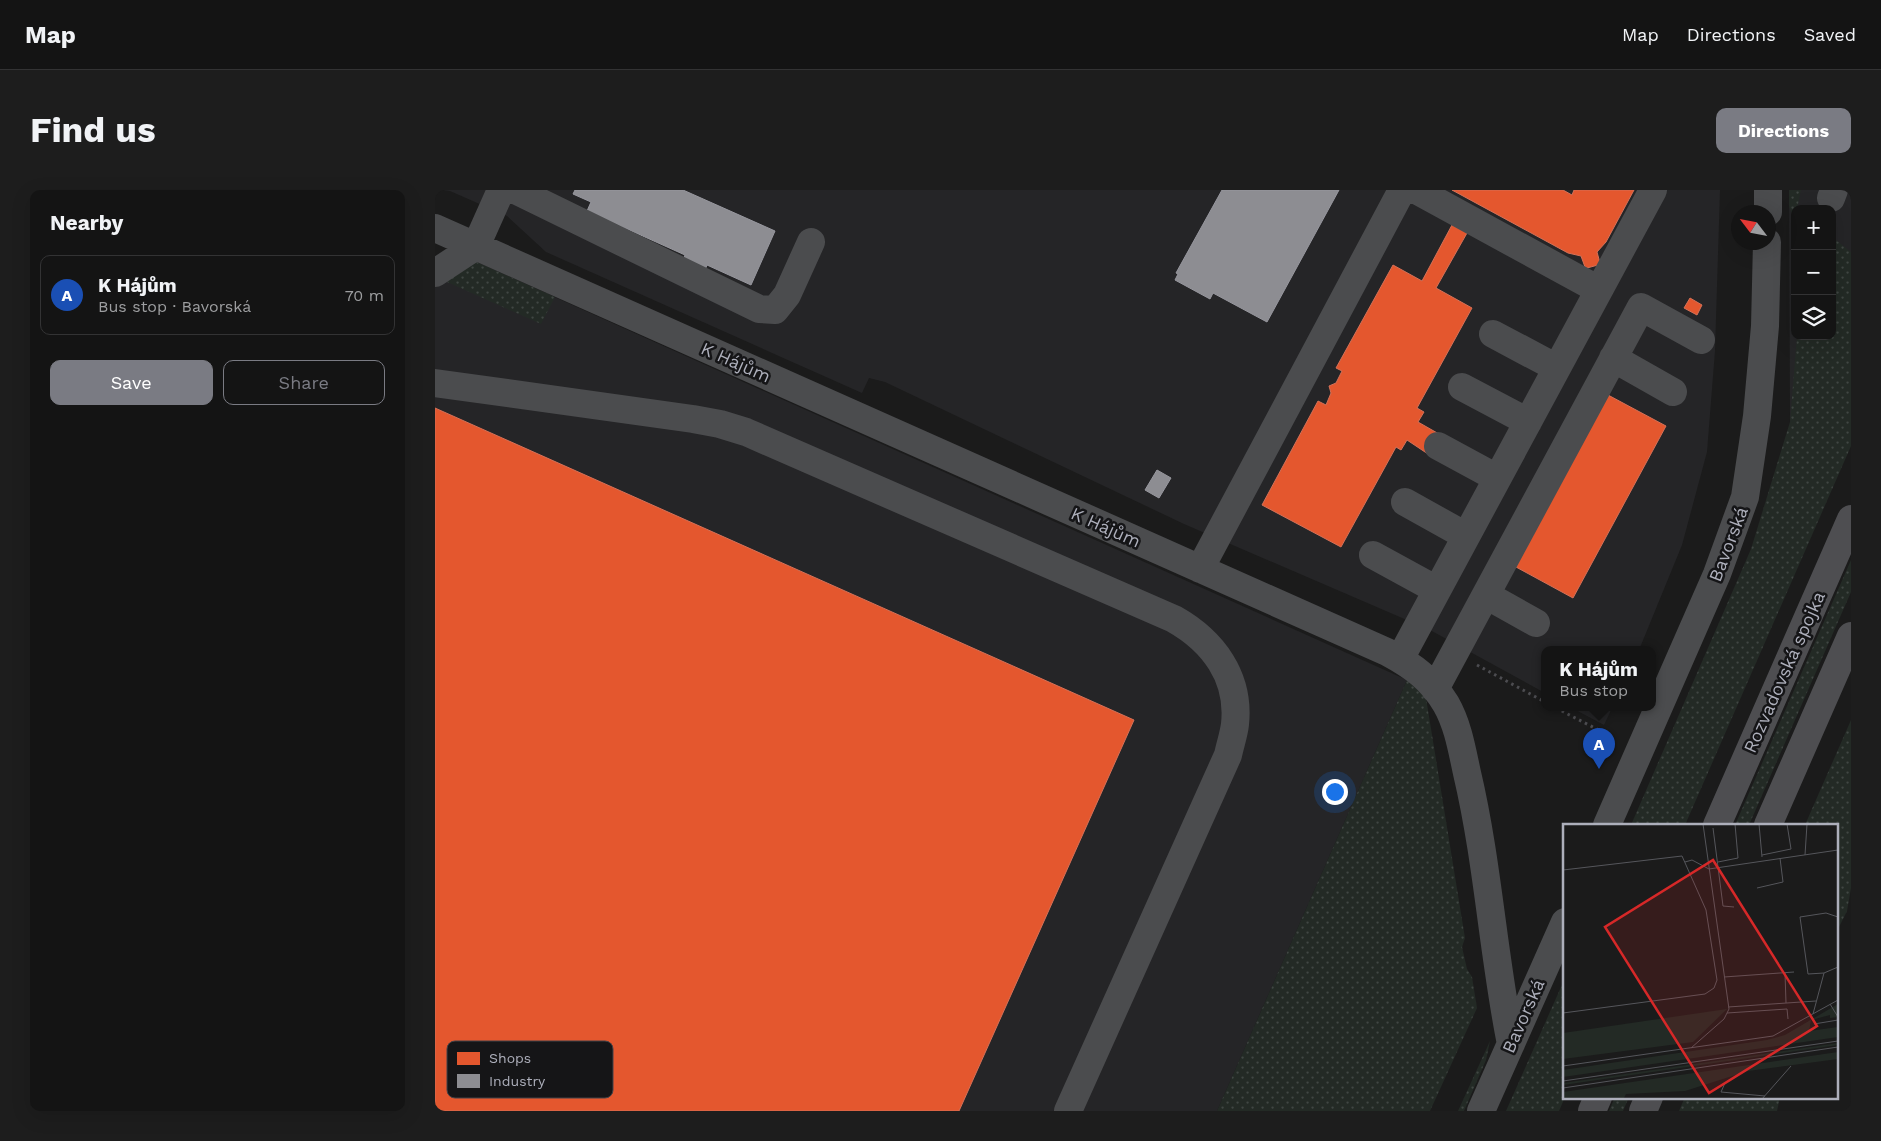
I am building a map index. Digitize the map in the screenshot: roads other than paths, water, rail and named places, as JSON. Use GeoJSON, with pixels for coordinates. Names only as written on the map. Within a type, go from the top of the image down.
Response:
{"type":"FeatureCollection","features":[{"type":"Feature","properties":{"kind":"highway","name":"Rozvadovská spojka"},"geometry":{"type":"LineString","coordinates":[[1717,824],[1851,519]]}},
{"type":"Feature","properties":{"kind":"highway"},"geometry":{"type":"LineString","coordinates":[[1768,824],[1851,636]]}},
{"type":"Feature","properties":{"kind":"highway"},"geometry":{"type":"LineString","coordinates":[[1592,1111],[1598,1098]]}},
{"type":"Feature","properties":{"kind":"highway"},"geometry":{"type":"LineString","coordinates":[[1643,1111],[1649,1098]]}},
{"type":"Feature","properties":{"kind":"street"},"geometry":{"type":"LineString","coordinates":[[435,273],[476,246],[501,190]]}},
{"type":"Feature","properties":{"kind":"street"},"geometry":{"type":"LineString","coordinates":[[515,190],[759,309],[775,310],[787,295],[811,242]]}},
{"type":"Feature","properties":{"kind":"street"},"geometry":{"type":"LineString","coordinates":[[1201,569],[1402,190]]}},
{"type":"Feature","properties":{"kind":"street"},"geometry":{"type":"LineString","coordinates":[[1416,190],[1599,290]]}},
{"type":"Feature","properties":{"kind":"street"},"geometry":{"type":"LineString","coordinates":[[1400,659],[1653,190]]}},
{"type":"Feature","properties":{"kind":"street"},"geometry":{"type":"LineString","coordinates":[[1768,190],[1768,205]]}},
{"type":"Feature","properties":{"kind":"street","name":"K Hájům"},"geometry":{"type":"LineString","coordinates":[[435,228],[1201,569],[1400,659],[1415,668],[1435,690],[1452,718],[1475,806],[1502,1001],[1511,1044]]}},
{"type":"Feature","properties":{"kind":"street","name":"Bavorská"},"geometry":{"type":"LineString","coordinates":[[1607,824],[1717,574],[1745,496],[1758,406],[1765,326],[1767,250]]}},
{"type":"Feature","properties":{"kind":"street"},"geometry":{"type":"LineString","coordinates":[[1435,690],[1641,307],[1701,340]]}},
{"type":"Feature","properties":{"kind":"street"},"geometry":{"type":"LineString","coordinates":[[1493,334],[1557,368]]}},
{"type":"Feature","properties":{"kind":"street"},"geometry":{"type":"LineString","coordinates":[[1613,358],[1673,392]]}},
{"type":"Feature","properties":{"kind":"street"},"geometry":{"type":"LineString","coordinates":[[435,383],[693,419],[720,424],[746,432],[1174,620],[1202,638],[1218,656],[1228,677],[1234,698],[1235,724],[1227,755],[1068,1111]]}},
{"type":"Feature","properties":{"kind":"street"},"geometry":{"type":"LineString","coordinates":[[1462,387],[1528,422]]}},
{"type":"Feature","properties":{"kind":"street"},"geometry":{"type":"LineString","coordinates":[[1438,446],[1497,478]]}},
{"type":"Feature","properties":{"kind":"street"},"geometry":{"type":"LineString","coordinates":[[1405,502],[1466,536]]}},
{"type":"Feature","properties":{"kind":"street"},"geometry":{"type":"LineString","coordinates":[[1373,555],[1437,590]]}},
{"type":"Feature","properties":{"kind":"street"},"geometry":{"type":"LineString","coordinates":[[1486,595],[1537,623]]}},
{"type":"Feature","properties":{"kind":"street","name":"Bavorská"},"geometry":{"type":"LineString","coordinates":[[1481,1111],[1563,927]]}},
{"type":"Feature","properties":{"kind":"place","name":"K Hájům"},"geometry":{"type":"Point","coordinates":[1599,769]}}]}
